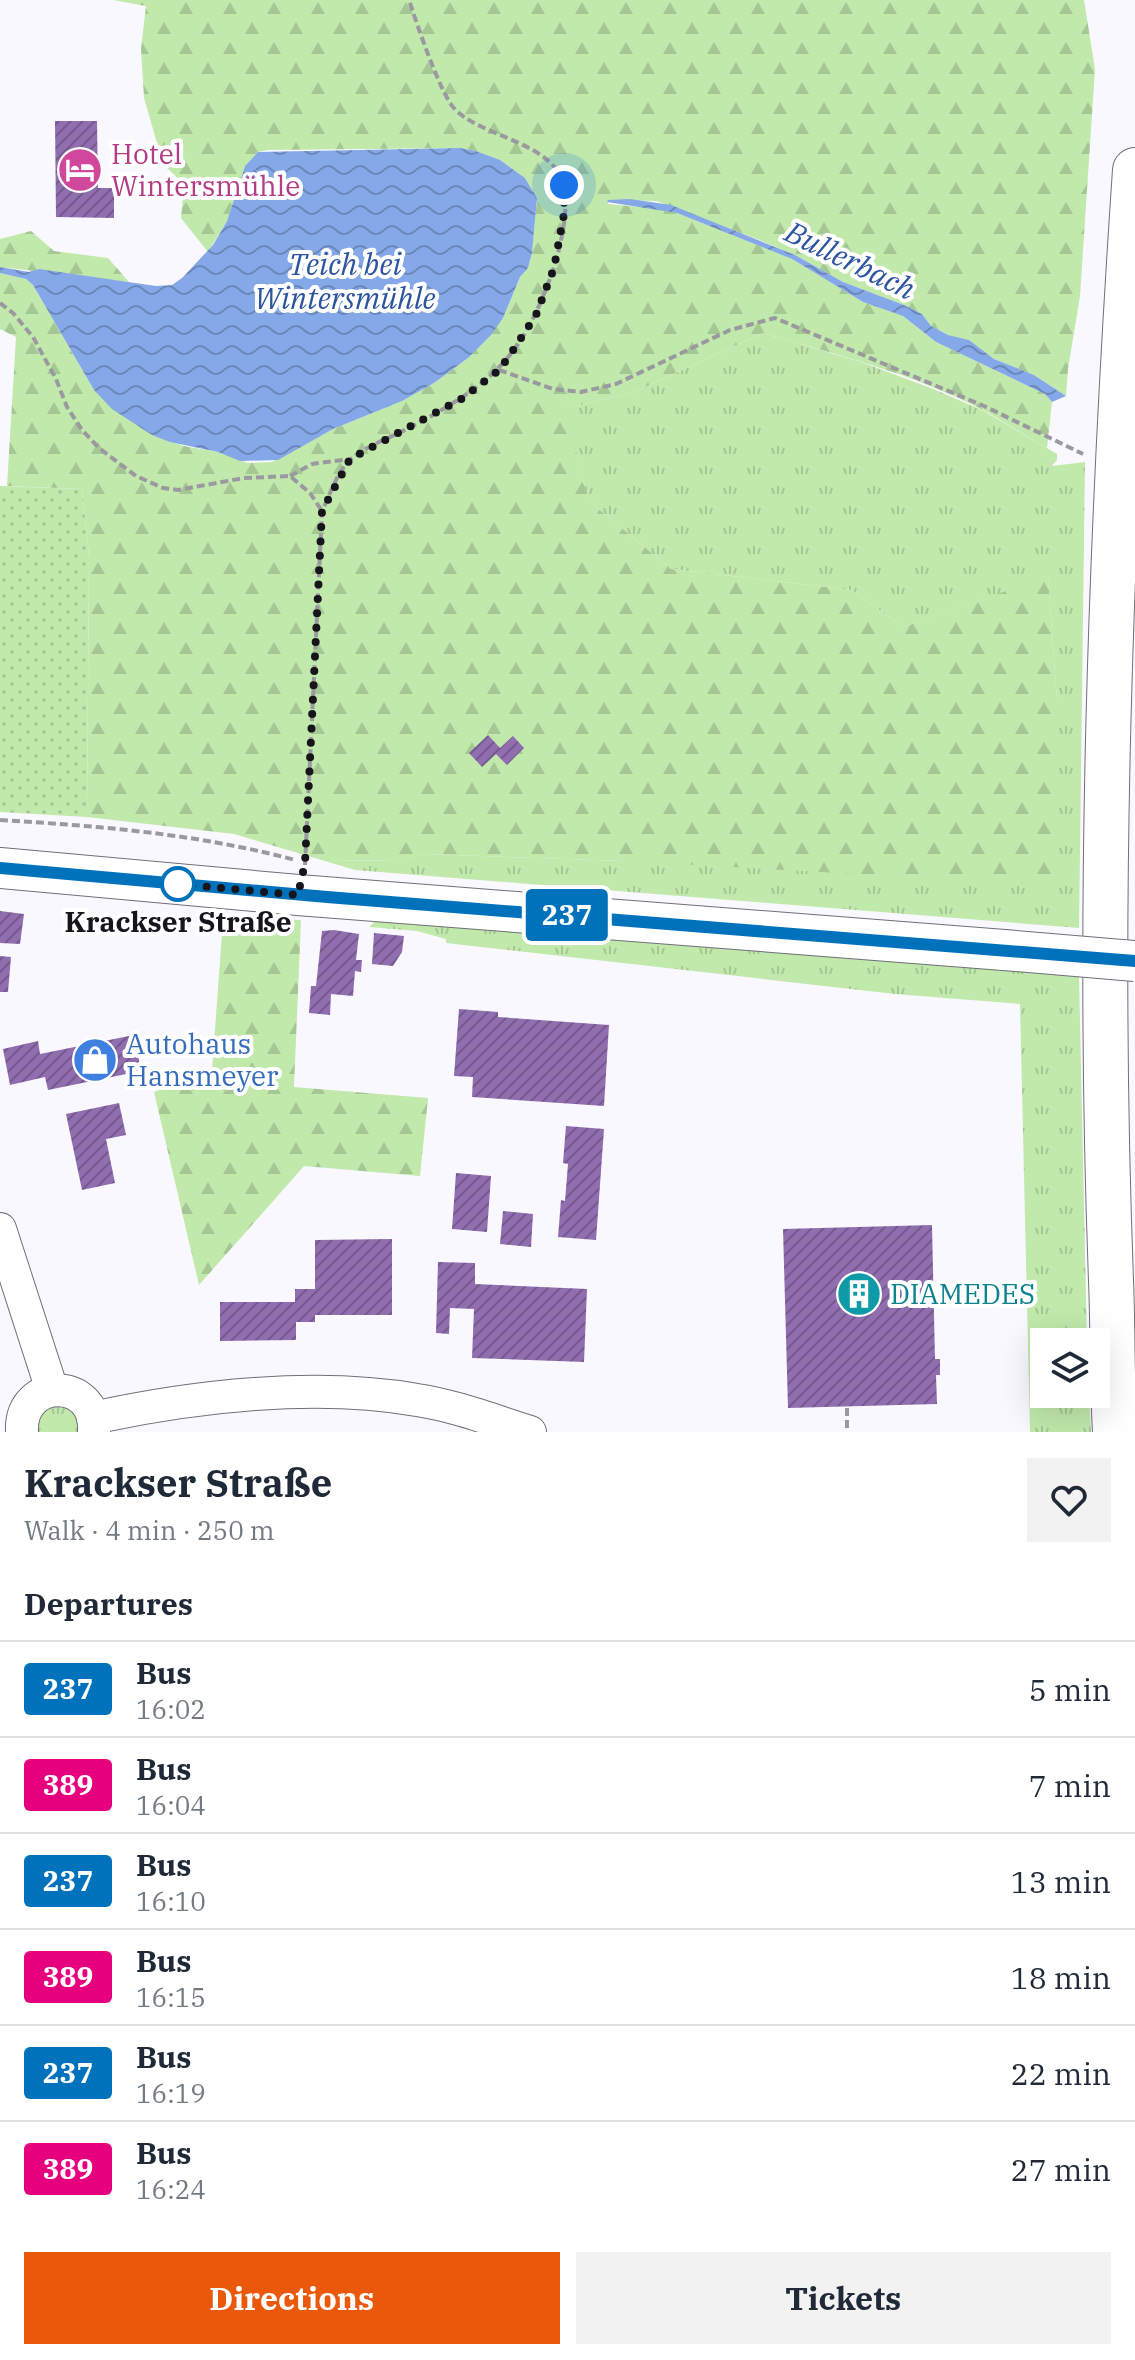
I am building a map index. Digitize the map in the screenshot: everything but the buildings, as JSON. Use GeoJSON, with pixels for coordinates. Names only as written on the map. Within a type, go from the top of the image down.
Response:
{"type":"FeatureCollection","features":[{"type":"Feature","properties":{"kind":"highway"},"geometry":{"type":"LineString","coordinates":[[1115,1432],[1107,1210],[1106,808],[1114,541],[1135,170]]}},
{"type":"Feature","properties":{"kind":"main road"},"geometry":{"type":"LineString","coordinates":[[0,868],[302,879],[1135,961]]}},
{"type":"Feature","properties":{"kind":"street"},"geometry":{"type":"LineString","coordinates":[[0,1229],[52,1390]]}},
{"type":"Feature","properties":{"kind":"street"},"geometry":{"type":"LineString","coordinates":[[22,1432],[27,1407],[38,1396],[52,1390],[78,1396],[88,1406],[94,1425],[169,1403],[336,1392],[415,1399],[459,1408],[530,1432]]}},
{"type":"Feature","properties":{"kind":"path"},"geometry":{"type":"LineString","coordinates":[[0,303],[33,337],[67,407],[82,430],[136,476],[163,488],[178,490],[244,478],[290,476],[312,464],[350,459],[463,398],[499,370],[536,315],[554,268],[564,214],[564,185],[556,170],[523,143],[472,123],[450,104],[409,0]]}},
{"type":"Feature","properties":{"kind":"path"},"geometry":{"type":"LineString","coordinates":[[499,370],[553,389],[581,392],[616,384],[730,330],[775,318],[984,406],[1086,455]]}},
{"type":"Feature","properties":{"kind":"path"},"geometry":{"type":"LineString","coordinates":[[0,820],[87,825],[242,846],[302,879],[322,511],[350,459]]}},
{"type":"Feature","properties":{"kind":"path"},"geometry":{"type":"LineString","coordinates":[[290,476],[310,493],[322,511]]}},
{"type":"Feature","properties":{"kind":"path"},"geometry":{"type":"LineString","coordinates":[[847,1408],[847,1432]]}},
{"type":"Feature","properties":{"kind":"green space"},"geometry":{"type":"Polygon","coordinates":[[[113,0],[1084,0],[1095,69],[1080,296],[1066,396],[1034,375],[994,359],[968,340],[948,335],[931,326],[922,314],[843,282],[795,255],[656,201],[608,200],[608,204],[677,213],[792,259],[863,302],[903,316],[936,342],[1045,394],[1052,402],[1047,448],[983,410],[930,386],[875,366],[763,333],[632,393],[565,408],[589,501],[671,569],[851,590],[904,627],[1048,576],[1057,700],[1054,885],[623,861],[423,854],[402,860],[325,861],[234,834],[87,817],[89,557],[82,489],[7,486],[16,337],[0,329],[0,273],[26,279],[33,285],[94,390],[152,435],[248,463],[272,462],[333,429],[402,401],[468,358],[503,318],[520,277],[528,268],[537,198],[525,178],[500,160],[460,148],[268,150],[258,152],[245,166],[227,221],[208,252],[181,218],[184,184],[163,164],[144,98],[141,49],[146,6],[113,0]]]}},
{"type":"Feature","properties":{"kind":"green space"},"geometry":{"type":"Polygon","coordinates":[[[31,231],[54,251],[108,258],[129,282],[0,267],[0,239],[31,231]]]}},
{"type":"Feature","properties":{"kind":"green space"},"geometry":{"type":"Polygon","coordinates":[[[763,333],[861,362],[982,410],[1057,454],[1052,466],[1085,462],[1079,928],[355,870],[325,861],[402,860],[423,854],[623,861],[1057,701],[1048,577],[904,627],[851,590],[671,569],[589,501],[564,408],[632,393],[763,333]]]}},
{"type":"Feature","properties":{"kind":"green space"},"geometry":{"type":"Polygon","coordinates":[[[0,486],[82,489],[89,557],[87,817],[0,812],[0,486]]]}},
{"type":"Feature","properties":{"kind":"green space"},"geometry":{"type":"Polygon","coordinates":[[[383,914],[1079,977],[1087,1328],[1030,1328],[1030,1408],[1090,1408],[1091,1432],[1030,1432],[1020,1004],[895,994],[446,943],[446,939],[417,931],[369,927],[383,914]]]}},
{"type":"Feature","properties":{"kind":"green space"},"geometry":{"type":"Polygon","coordinates":[[[223,920],[301,920],[294,1087],[428,1098],[420,1176],[304,1166],[199,1285],[154,1092],[212,1071],[223,920]]]}},
{"type":"Feature","properties":{"kind":"green space"},"geometry":{"type":"Polygon","coordinates":[[[69,1402],[83,1432],[36,1432],[42,1408],[69,1402]]]}},
{"type":"Feature","properties":{"kind":"water","name":"Teich bei Wintersmühle"},"geometry":{"type":"Polygon","coordinates":[[[460,148],[500,160],[525,178],[537,198],[528,268],[520,277],[503,318],[468,358],[434,383],[402,401],[333,429],[278,460],[240,461],[218,452],[170,442],[152,435],[112,409],[94,390],[33,285],[26,279],[0,273],[0,267],[29,272],[39,269],[156,286],[172,285],[213,245],[227,221],[245,166],[258,152],[460,148]]]}},
{"type":"Feature","properties":{"kind":"water"},"geometry":{"type":"Polygon","coordinates":[[[630,199],[671,205],[795,255],[843,282],[922,314],[931,326],[948,335],[969,340],[994,359],[1034,375],[1066,396],[1052,402],[1045,394],[936,342],[903,316],[863,302],[792,259],[677,213],[607,202],[630,199]]]}},
{"type":"Feature","properties":{"kind":"bus line","name":"237"},"geometry":{"type":"LineString","coordinates":[[0,868],[1135,961]]}},
{"type":"Feature","properties":{"kind":"place","name":"Hotel Wintersmühle"},"geometry":{"type":"Point","coordinates":[80,170]}},
{"type":"Feature","properties":{"kind":"place","name":"Krackser Straße"},"geometry":{"type":"Point","coordinates":[178,884]}},
{"type":"Feature","properties":{"kind":"place","name":"Autohaus Hansmeyer"},"geometry":{"type":"Point","coordinates":[95,1060]}},
{"type":"Feature","properties":{"kind":"place","name":"DIAMEDES"},"geometry":{"type":"Point","coordinates":[859,1294]}},
{"type":"Feature","properties":{"kind":"route"},"geometry":{"type":"LineString","coordinates":[[178,884],[298,895],[305,863],[322,511],[350,459],[443,410],[499,370],[536,315],[554,268],[564,214],[564,185]]}},
{"type":"Feature","properties":{"kind":"water label","name":"Bullerbach"},"geometry":{"type":"Point","coordinates":[850,261]}}]}
